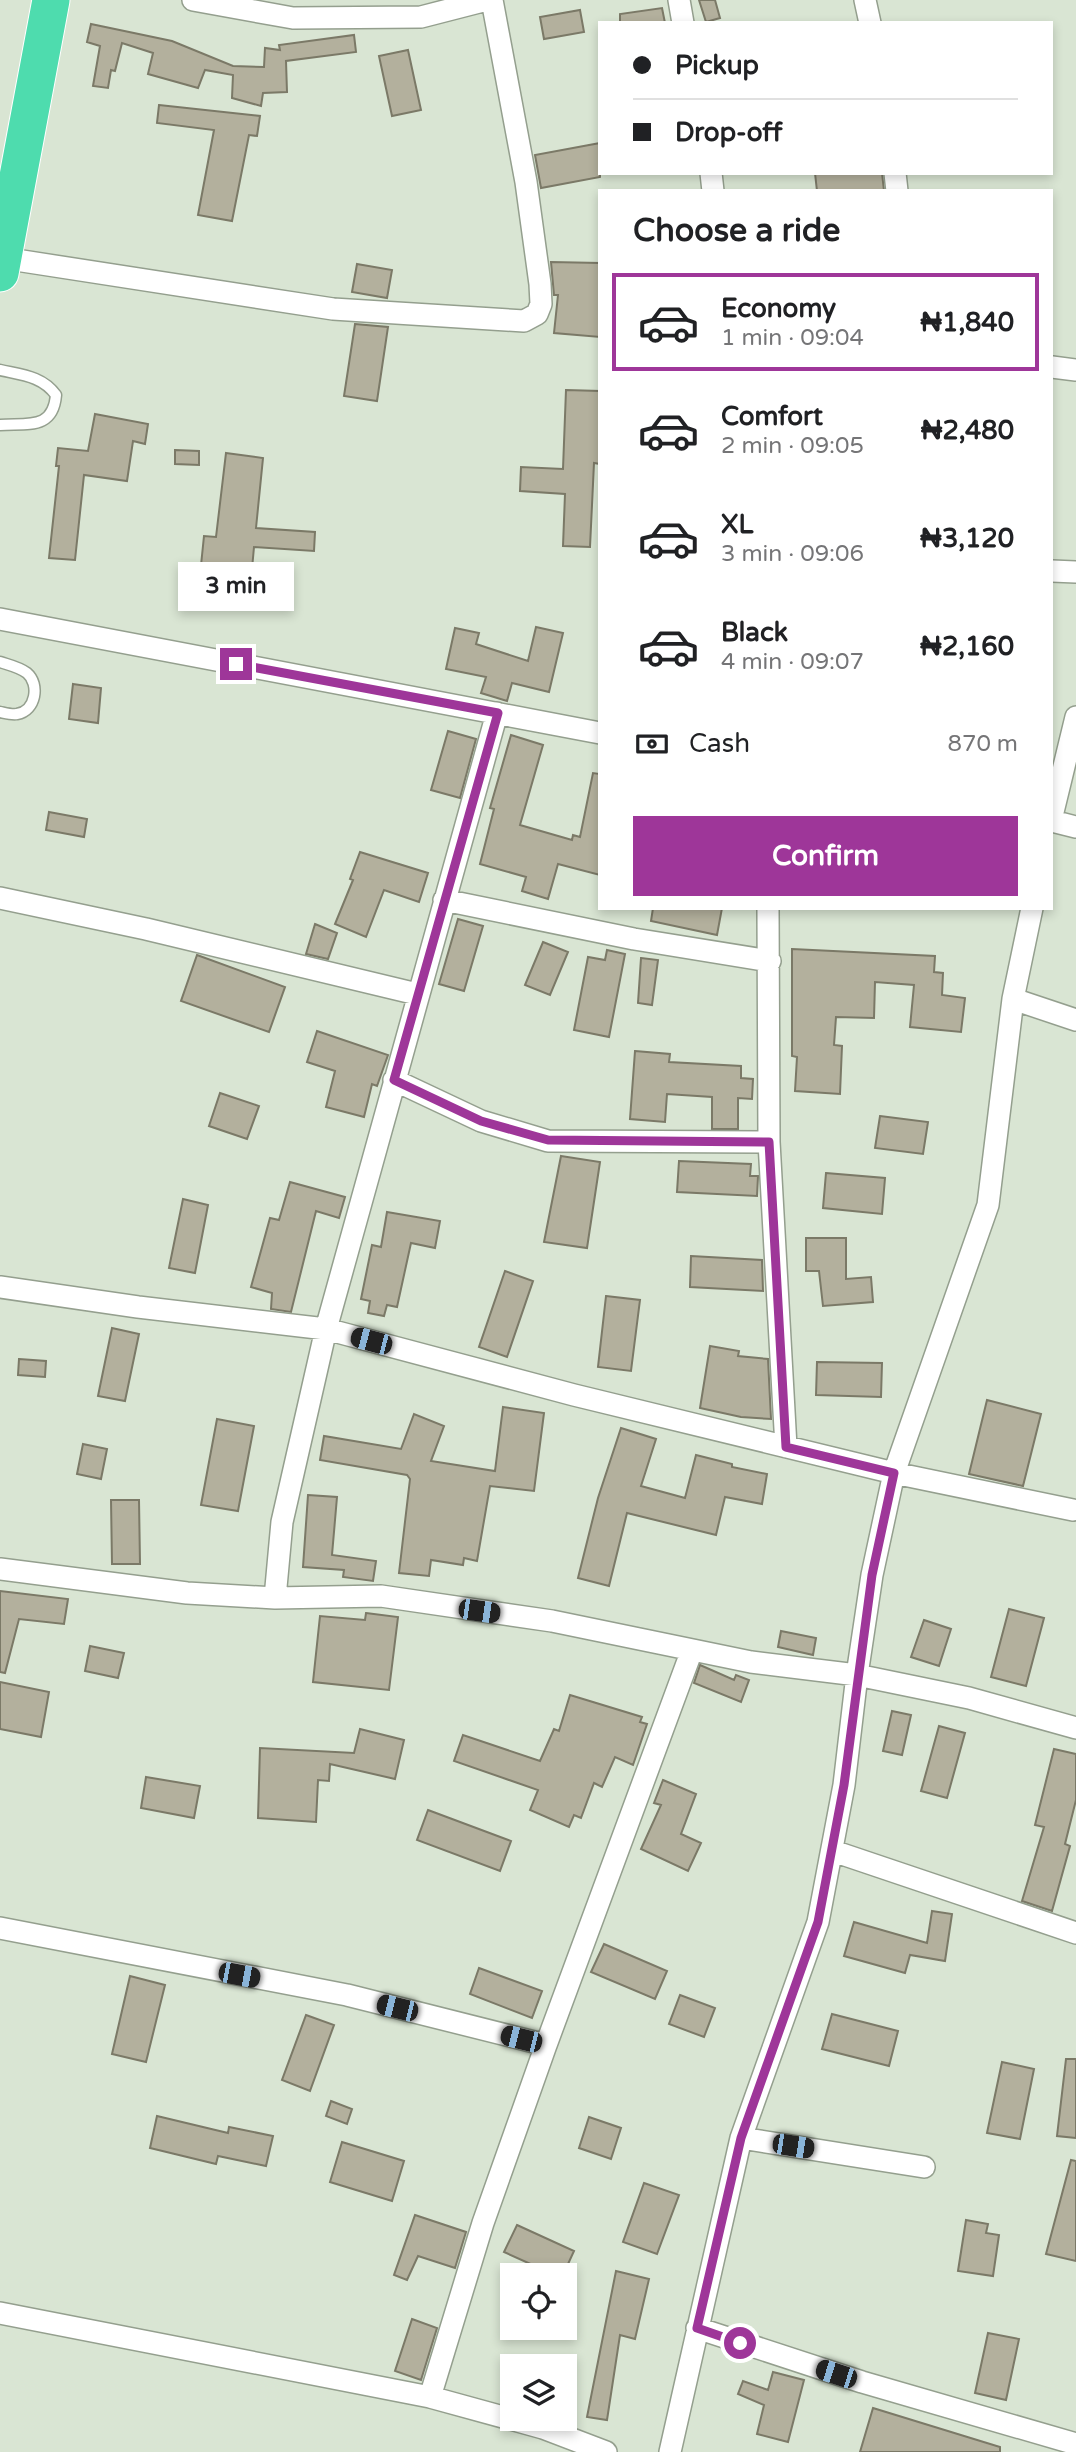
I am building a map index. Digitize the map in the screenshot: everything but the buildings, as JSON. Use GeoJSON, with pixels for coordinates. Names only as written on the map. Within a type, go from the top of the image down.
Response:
{"type":"FeatureCollection","features":[{"type":"Feature","properties":{"kind":"highway"},"geometry":{"type":"LineString","coordinates":[[1,266],[51,0]]}},
{"type":"Feature","properties":{"kind":"street"},"geometry":{"type":"LineString","coordinates":[[193,0],[293,18],[487,0]]}},
{"type":"Feature","properties":{"kind":"street"},"geometry":{"type":"LineString","coordinates":[[1,266],[333,309],[524,321],[537,314],[541,304],[540,284],[526,182],[492,0]]}},
{"type":"Feature","properties":{"kind":"street"},"geometry":{"type":"LineString","coordinates":[[679,0],[683,21]]}},
{"type":"Feature","properties":{"kind":"street"},"geometry":{"type":"LineString","coordinates":[[865,0],[870,21]]}},
{"type":"Feature","properties":{"kind":"street"},"geometry":{"type":"LineString","coordinates":[[1053,368],[1076,370]]}},
{"type":"Feature","properties":{"kind":"street"},"geometry":{"type":"LineString","coordinates":[[1053,571],[1076,572]]}},
{"type":"Feature","properties":{"kind":"street"},"geometry":{"type":"LineString","coordinates":[[0,620],[598,733]]}},
{"type":"Feature","properties":{"kind":"street"},"geometry":{"type":"LineString","coordinates":[[275,1598],[282,1522],[326,1329],[417,994],[498,713]]}},
{"type":"Feature","properties":{"kind":"street"},"geometry":{"type":"LineString","coordinates":[[1053,812],[1076,717]]}},
{"type":"Feature","properties":{"kind":"street"},"geometry":{"type":"LineString","coordinates":[[1053,821],[1076,827]]}},
{"type":"Feature","properties":{"kind":"street"},"geometry":{"type":"LineString","coordinates":[[0,898],[146,929],[417,994]]}},
{"type":"Feature","properties":{"kind":"street"},"geometry":{"type":"LineString","coordinates":[[444,900],[634,939],[770,961]]}},
{"type":"Feature","properties":{"kind":"street"},"geometry":{"type":"LineString","coordinates":[[768,910],[769,1142],[786,1447]]}},
{"type":"Feature","properties":{"kind":"street"},"geometry":{"type":"LineString","coordinates":[[670,2452],[741,2138],[818,1922],[833,1851],[872,1575],[894,1473],[988,1205],[1013,999],[1032,910]]}},
{"type":"Feature","properties":{"kind":"street"},"geometry":{"type":"LineString","coordinates":[[1013,999],[1076,1020]]}},
{"type":"Feature","properties":{"kind":"street"},"geometry":{"type":"LineString","coordinates":[[394,1080],[471,1117],[548,1140],[769,1142]]}},
{"type":"Feature","properties":{"kind":"street"},"geometry":{"type":"LineString","coordinates":[[0,1287],[138,1307],[326,1329],[574,1395],[786,1447],[894,1473],[1073,1510]]}},
{"type":"Feature","properties":{"kind":"street"},"geometry":{"type":"LineString","coordinates":[[0,1569],[187,1593],[275,1598],[381,1596],[552,1621],[751,1662],[857,1675],[969,1698],[1076,1728]]}},
{"type":"Feature","properties":{"kind":"street"},"geometry":{"type":"LineString","coordinates":[[430,2397],[483,2223],[692,1650]]}},
{"type":"Feature","properties":{"kind":"street"},"geometry":{"type":"LineString","coordinates":[[833,1851],[1076,1933]]}},
{"type":"Feature","properties":{"kind":"street"},"geometry":{"type":"LineString","coordinates":[[0,1928],[347,1995],[546,2045]]}},
{"type":"Feature","properties":{"kind":"street"},"geometry":{"type":"LineString","coordinates":[[741,2138],[924,2167]]}},
{"type":"Feature","properties":{"kind":"street"},"geometry":{"type":"LineString","coordinates":[[0,2312],[430,2397],[543,2428],[606,2452]]}},
{"type":"Feature","properties":{"kind":"street"},"geometry":{"type":"LineString","coordinates":[[697,2328],[862,2382],[1076,2444]]}},
{"type":"Feature","properties":{"kind":"lane"},"geometry":{"type":"LineString","coordinates":[[0,370],[36,378],[48,384],[56,395],[55,410],[49,418],[38,423],[0,425]]}},
{"type":"Feature","properties":{"kind":"lane"},"geometry":{"type":"LineString","coordinates":[[0,662],[30,675],[35,685],[33,703],[29,708],[19,714],[0,712]]}},
{"type":"Feature","properties":{"kind":"route"},"geometry":{"type":"LineString","coordinates":[[236,664],[498,713],[394,1080],[481,1121],[548,1140],[769,1142],[786,1447],[894,1473],[872,1575],[844,1785],[818,1922],[741,2138],[697,2328],[740,2343]]}}]}
